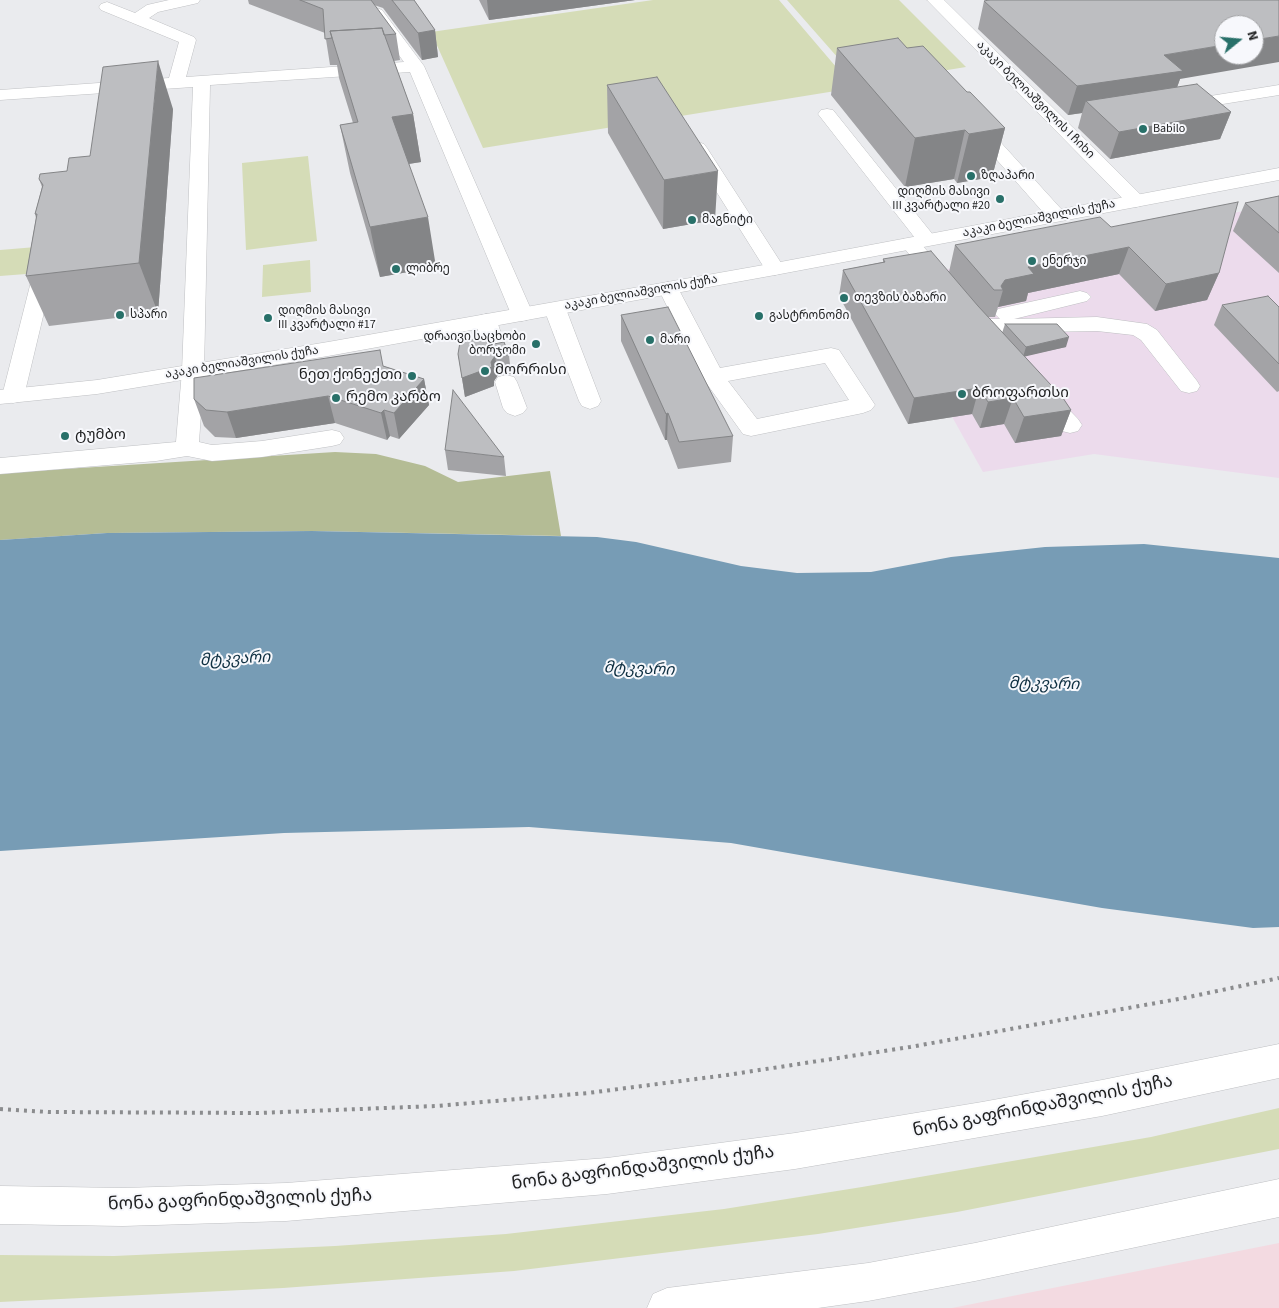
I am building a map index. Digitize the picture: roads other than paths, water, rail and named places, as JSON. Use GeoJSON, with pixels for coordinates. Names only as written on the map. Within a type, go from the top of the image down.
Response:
{"type":"FeatureCollection","features":[{"type":"Feature","properties":{"kind":"main road"},"geometry":{"type":"LineString","coordinates":[[137,19],[153,8],[192,0]]}},
{"type":"Feature","properties":{"kind":"main road"},"geometry":{"type":"LineString","coordinates":[[341,0],[376,14],[416,66],[522,314]]}},
{"type":"Feature","properties":{"kind":"main road","name":"აკაკი ბელიაშვილის I ჩიხი"},"geometry":{"type":"LineString","coordinates":[[935,0],[1136,201]]}},
{"type":"Feature","properties":{"kind":"main road"},"geometry":{"type":"LineString","coordinates":[[107,7],[188,40],[176,83]]}},
{"type":"Feature","properties":{"kind":"main road"},"geometry":{"type":"LineString","coordinates":[[0,94],[416,66]]}},
{"type":"Feature","properties":{"kind":"main road"},"geometry":{"type":"LineString","coordinates":[[187,448],[193,372],[202,80]]}},
{"type":"Feature","properties":{"kind":"main road"},"geometry":{"type":"LineString","coordinates":[[1166,108],[1279,90]]}},
{"type":"Feature","properties":{"kind":"main road"},"geometry":{"type":"LineString","coordinates":[[827,114],[978,324],[999,347]]}},
{"type":"Feature","properties":{"kind":"main road"},"geometry":{"type":"LineString","coordinates":[[1059,124],[1079,121]]}},
{"type":"Feature","properties":{"kind":"main road"},"geometry":{"type":"LineString","coordinates":[[690,134],[775,269]]}},
{"type":"Feature","properties":{"kind":"main road"},"geometry":{"type":"LineString","coordinates":[[988,139],[1056,215]]}},
{"type":"Feature","properties":{"kind":"main road","name":"აკაკი ბელიაშვილის ქუჩა"},"geometry":{"type":"LineString","coordinates":[[6,397],[97,387],[193,372],[486,321],[775,269],[1279,174]]}},
{"type":"Feature","properties":{"kind":"main road"},"geometry":{"type":"LineString","coordinates":[[6,397],[50,243]]}},
{"type":"Feature","properties":{"kind":"main road"},"geometry":{"type":"LineString","coordinates":[[668,288],[713,377],[752,428],[863,405],[831,355],[713,377]]}},
{"type":"Feature","properties":{"kind":"main road"},"geometry":{"type":"LineString","coordinates":[[978,324],[1080,298]]}},
{"type":"Feature","properties":{"kind":"main road"},"geometry":{"type":"LineString","coordinates":[[554,309],[590,401]]}},
{"type":"Feature","properties":{"kind":"main road"},"geometry":{"type":"LineString","coordinates":[[486,321],[497,355]]}},
{"type":"Feature","properties":{"kind":"main road"},"geometry":{"type":"LineString","coordinates":[[978,324],[1097,324],[1139,329],[1149,334],[1189,386]]}},
{"type":"Feature","properties":{"kind":"main road"},"geometry":{"type":"LineString","coordinates":[[1025,376],[1070,426]]}},
{"type":"Feature","properties":{"kind":"main road"},"geometry":{"type":"LineString","coordinates":[[506,382],[515,408]]}},
{"type":"Feature","properties":{"kind":"main road"},"geometry":{"type":"LineString","coordinates":[[0,466],[156,453],[187,448],[212,452],[262,450],[332,438]]}},
{"type":"Feature","properties":{"kind":"main road","name":"ნონა გაფრინდაშვილის ქუჩა"},"geometry":{"type":"LineString","coordinates":[[0,1205],[123,1207],[286,1202],[607,1176],[796,1151],[982,1120],[1102,1098],[1279,1060]]}},
{"type":"Feature","properties":{"kind":"main road"},"geometry":{"type":"LineString","coordinates":[[667,1308],[868,1282],[984,1260],[1279,1198]]}},
{"type":"Feature","properties":{"kind":"water","name":"მტკვარი"},"geometry":{"type":"Polygon","coordinates":[[[312,531],[597,537],[636,542],[741,566],[797,573],[871,572],[951,557],[1045,547],[1144,544],[1279,558],[1279,927],[1253,928],[1102,908],[731,843],[529,827],[284,833],[0,851],[0,540],[107,533],[312,531]]]}},
{"type":"Feature","properties":{"kind":"place","name":"Babilo"},"geometry":{"type":"Point","coordinates":[1143,129]}},
{"type":"Feature","properties":{"kind":"place","name":"ზღაპარი"},"geometry":{"type":"Point","coordinates":[971,176]}},
{"type":"Feature","properties":{"kind":"place","name":"დიღმის მასივი III კვარტალი #20"},"geometry":{"type":"Point","coordinates":[1000,199]}},
{"type":"Feature","properties":{"kind":"place","name":"მაგნიტი"},"geometry":{"type":"Point","coordinates":[692,220]}},
{"type":"Feature","properties":{"kind":"place","name":"ენერჯი"},"geometry":{"type":"Point","coordinates":[1032,261]}},
{"type":"Feature","properties":{"kind":"place","name":"ლიბრე"},"geometry":{"type":"Point","coordinates":[396,269]}},
{"type":"Feature","properties":{"kind":"place","name":"თევზის ბაზარი"},"geometry":{"type":"Point","coordinates":[844,298]}},
{"type":"Feature","properties":{"kind":"place","name":"სპარი"},"geometry":{"type":"Point","coordinates":[120,315]}},
{"type":"Feature","properties":{"kind":"place","name":"გასტრონომი"},"geometry":{"type":"Point","coordinates":[759,316]}},
{"type":"Feature","properties":{"kind":"place","name":"დიღმის მასივი III კვარტალი #17"},"geometry":{"type":"Point","coordinates":[268,318]}},
{"type":"Feature","properties":{"kind":"place","name":"მარი"},"geometry":{"type":"Point","coordinates":[650,340]}},
{"type":"Feature","properties":{"kind":"place","name":"დრაივი საცხობი ბორჯომი"},"geometry":{"type":"Point","coordinates":[536,344]}},
{"type":"Feature","properties":{"kind":"place","name":"მორრისი"},"geometry":{"type":"Point","coordinates":[485,371]}},
{"type":"Feature","properties":{"kind":"place","name":"ნეთ ქონექთი"},"geometry":{"type":"Point","coordinates":[412,376]}},
{"type":"Feature","properties":{"kind":"place","name":"ბროფართსი"},"geometry":{"type":"Point","coordinates":[962,394]}},
{"type":"Feature","properties":{"kind":"place","name":"რემო კარბო"},"geometry":{"type":"Point","coordinates":[336,398]}},
{"type":"Feature","properties":{"kind":"place","name":"ტუმბო"},"geometry":{"type":"Point","coordinates":[65,436]}}]}
